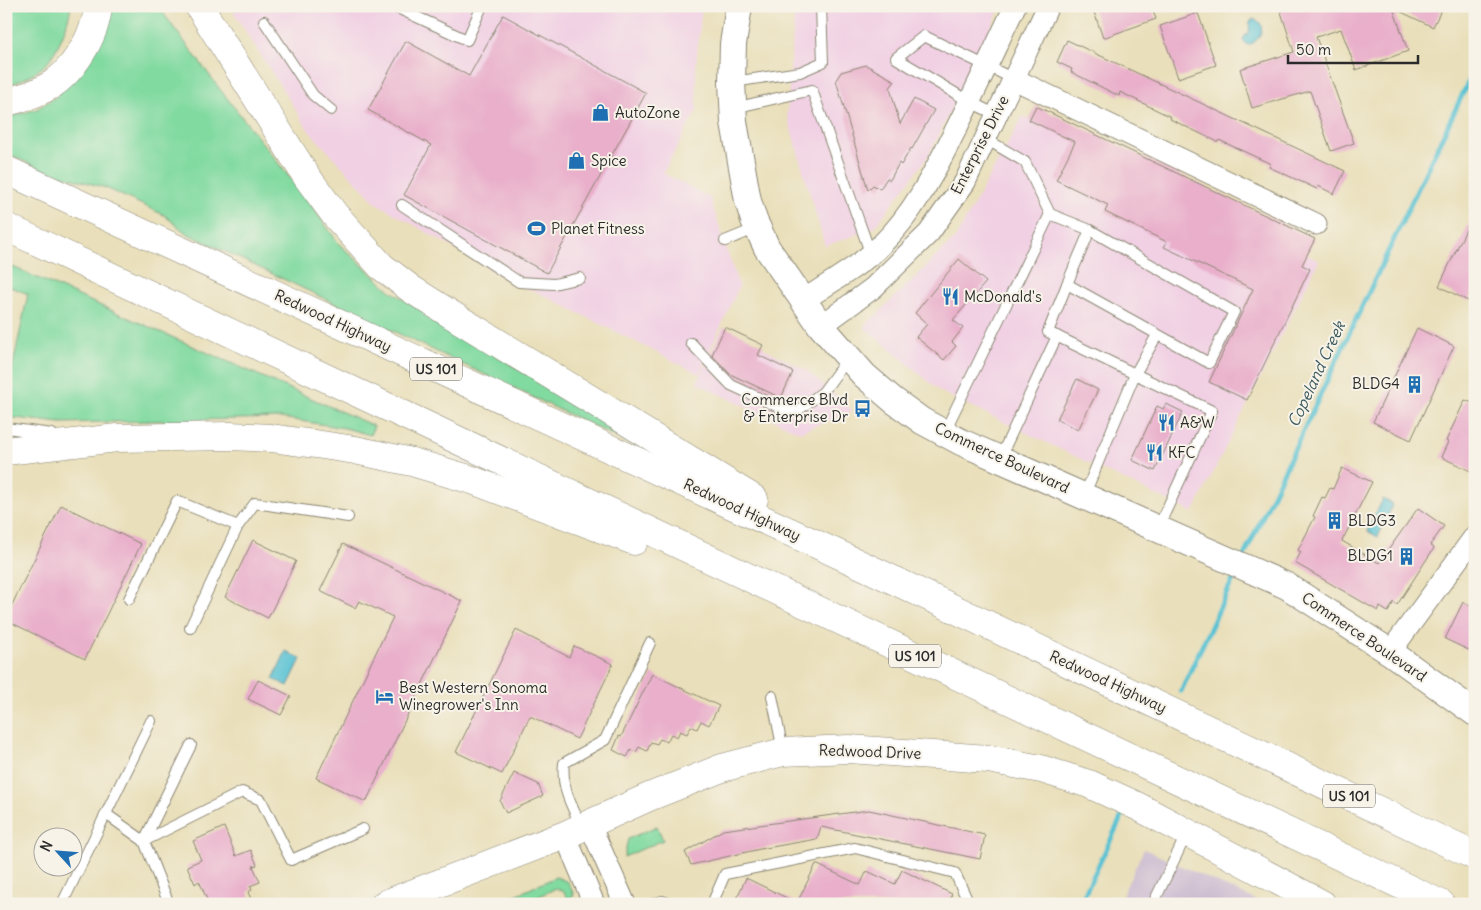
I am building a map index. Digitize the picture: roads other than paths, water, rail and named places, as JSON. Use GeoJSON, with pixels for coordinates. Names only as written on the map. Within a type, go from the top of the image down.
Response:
{"type":"FeatureCollection","features":[{"type":"Feature","properties":{"kind":"main road"},"geometry":{"type":"LineString","coordinates":[[6,102],[45,89],[66,72],[86,46],[97,18],[98,6]]}},
{"type":"Feature","properties":{"kind":"main road"},"geometry":{"type":"LineString","coordinates":[[199,6],[307,177],[335,215],[381,266],[411,289],[452,315],[866,567]]}},
{"type":"Feature","properties":{"kind":"main road","name":"Redwood Highway"},"geometry":{"type":"LineString","coordinates":[[6,170],[866,567],[1475,856]]}},
{"type":"Feature","properties":{"kind":"main road","name":"US 101"},"geometry":{"type":"LineString","coordinates":[[6,227],[1441,904]]}},
{"type":"Feature","properties":{"kind":"main road"},"geometry":{"type":"LineString","coordinates":[[6,235],[73,258]]}},
{"type":"Feature","properties":{"kind":"main road"},"geometry":{"type":"LineString","coordinates":[[6,451],[117,438],[230,436],[271,438],[355,450],[412,462],[472,480],[818,610]]}},
{"type":"Feature","properties":{"kind":"main road","name":"Redwood Drive"},"geometry":{"type":"LineString","coordinates":[[385,904],[578,828],[722,768],[784,752],[849,749],[988,759],[1042,769],[1137,806],[1188,832],[1307,901]]}},
{"type":"Feature","properties":{"kind":"street","name":"Commerce Boulevard"},"geometry":{"type":"LineString","coordinates":[[739,6],[733,44],[732,82],[734,122],[748,201],[767,248],[821,326],[864,375],[893,400],[922,421],[944,433],[1287,586],[1390,652],[1475,713]]}},
{"type":"Feature","properties":{"kind":"street","name":"Enterprise Drive"},"geometry":{"type":"LineString","coordinates":[[804,300],[871,255],[882,245],[905,217],[933,175],[1015,6]]}},
{"type":"Feature","properties":{"kind":"street","name":"Enterprise Drive"},"geometry":{"type":"LineString","coordinates":[[821,326],[873,288],[929,233],[965,182],[1048,6]]}},
{"type":"Feature","properties":{"kind":"street"},"geometry":{"type":"LineString","coordinates":[[1014,79],[1316,224]]}},
{"type":"Feature","properties":{"kind":"street"},"geometry":{"type":"LineString","coordinates":[[1390,652],[1475,536]]}},
{"type":"Feature","properties":{"kind":"street"},"geometry":{"type":"LineString","coordinates":[[578,828],[594,904]]}},
{"type":"Feature","properties":{"kind":"street"},"geometry":{"type":"LineString","coordinates":[[578,828],[625,904]]}},
{"type":"Feature","properties":{"kind":"lane"},"geometry":{"type":"LineString","coordinates":[[393,6],[467,40],[482,6]]}},
{"type":"Feature","properties":{"kind":"lane"},"geometry":{"type":"LineString","coordinates":[[732,82],[800,72],[823,62],[821,6]]}},
{"type":"Feature","properties":{"kind":"lane"},"geometry":{"type":"LineString","coordinates":[[264,22],[313,95],[331,110]]}},
{"type":"Feature","properties":{"kind":"lane"},"geometry":{"type":"LineString","coordinates":[[997,116],[896,58],[924,36],[1014,79]]}},
{"type":"Feature","properties":{"kind":"lane"},"geometry":{"type":"LineString","coordinates":[[734,108],[812,90],[871,255]]}},
{"type":"Feature","properties":{"kind":"lane"},"geometry":{"type":"LineString","coordinates":[[986,139],[1025,162],[1050,214],[1090,230],[1234,312],[1209,363],[1067,284]]}},
{"type":"Feature","properties":{"kind":"lane"},"geometry":{"type":"LineString","coordinates":[[402,205],[519,282],[554,284],[580,278]]}},
{"type":"Feature","properties":{"kind":"lane"},"geometry":{"type":"LineString","coordinates":[[944,433],[1050,214]]}},
{"type":"Feature","properties":{"kind":"lane"},"geometry":{"type":"LineString","coordinates":[[725,241],[758,228]]}},
{"type":"Feature","properties":{"kind":"lane"},"geometry":{"type":"LineString","coordinates":[[1090,230],[1048,332],[1212,411],[1158,529]]}},
{"type":"Feature","properties":{"kind":"lane"},"geometry":{"type":"LineString","coordinates":[[1084,496],[1135,374],[1157,334]]}},
{"type":"Feature","properties":{"kind":"lane"},"geometry":{"type":"LineString","coordinates":[[999,459],[1057,336]]}},
{"type":"Feature","properties":{"kind":"lane"},"geometry":{"type":"LineString","coordinates":[[691,343],[730,385],[783,409],[797,411],[822,392],[848,357]]}},
{"type":"Feature","properties":{"kind":"lane"},"geometry":{"type":"LineString","coordinates":[[6,428],[70,436],[117,438]]}},
{"type":"Feature","properties":{"kind":"lane"},"geometry":{"type":"LineString","coordinates":[[129,599],[177,501],[238,526]]}},
{"type":"Feature","properties":{"kind":"lane"},"geometry":{"type":"LineString","coordinates":[[190,628],[238,526],[255,503],[348,517]]}},
{"type":"Feature","properties":{"kind":"lane"},"geometry":{"type":"LineString","coordinates":[[578,828],[565,792],[562,777],[564,763],[605,740],[650,643]]}},
{"type":"Feature","properties":{"kind":"lane"},"geometry":{"type":"LineString","coordinates":[[772,696],[784,752]]}},
{"type":"Feature","properties":{"kind":"lane"},"geometry":{"type":"LineString","coordinates":[[62,904],[151,721]]}},
{"type":"Feature","properties":{"kind":"lane"},"geometry":{"type":"LineString","coordinates":[[144,841],[191,745]]}},
{"type":"Feature","properties":{"kind":"lane"},"geometry":{"type":"LineString","coordinates":[[144,841],[242,792],[261,800],[291,860],[363,829]]}},
{"type":"Feature","properties":{"kind":"lane"},"geometry":{"type":"LineString","coordinates":[[106,814],[144,841],[168,904]]}},
{"type":"Feature","properties":{"kind":"lane"},"geometry":{"type":"LineString","coordinates":[[1153,904],[1188,832]]}},
{"type":"Feature","properties":{"kind":"lane"},"geometry":{"type":"LineString","coordinates":[[712,904],[725,874],[855,848],[954,873],[969,904]]}},
{"type":"Feature","properties":{"kind":"lane"},"geometry":{"type":"LineString","coordinates":[[654,904],[662,901],[671,904]]}},
{"type":"Feature","properties":{"kind":"water"},"geometry":{"type":"Polygon","coordinates":[[[1254,19],[1261,25],[1261,33],[1255,41],[1247,45],[1243,41],[1244,37],[1249,32],[1250,21],[1254,19]]]}},
{"type":"Feature","properties":{"kind":"water"},"geometry":{"type":"Polygon","coordinates":[[[1383,499],[1393,504],[1378,537],[1367,531],[1383,499]]]}},
{"type":"Feature","properties":{"kind":"water"},"geometry":{"type":"Polygon","coordinates":[[[286,651],[301,659],[288,686],[273,679],[286,651]]]}},
{"type":"Feature","properties":{"kind":"waterway","name":"Copeland Creek"},"geometry":{"type":"LineString","coordinates":[[1243,558],[1475,68]]}},
{"type":"Feature","properties":{"kind":"waterway","name":"Copeland Creek"},"geometry":{"type":"LineString","coordinates":[[1181,691],[1236,573]]}},
{"type":"Feature","properties":{"kind":"waterway","name":"Copeland Creek"},"geometry":{"type":"LineString","coordinates":[[1080,904],[1122,816]]}},
{"type":"Feature","properties":{"kind":"place","name":"AutoZone"},"geometry":{"type":"Point","coordinates":[601,113]}},
{"type":"Feature","properties":{"kind":"place","name":"Spice"},"geometry":{"type":"Point","coordinates":[577,161]}},
{"type":"Feature","properties":{"kind":"place","name":"Planet Fitness"},"geometry":{"type":"Point","coordinates":[537,229]}},
{"type":"Feature","properties":{"kind":"place","name":"McDonald's"},"geometry":{"type":"Point","coordinates":[950,297]}},
{"type":"Feature","properties":{"kind":"place","name":"BLDG4"},"geometry":{"type":"Point","coordinates":[1414,384]}},
{"type":"Feature","properties":{"kind":"place","name":"Commerce Blvd & Enterprise Dr"},"geometry":{"type":"Point","coordinates":[862,409]}},
{"type":"Feature","properties":{"kind":"place","name":"A&W"},"geometry":{"type":"Point","coordinates":[1166,423]}},
{"type":"Feature","properties":{"kind":"place","name":"KFC"},"geometry":{"type":"Point","coordinates":[1154,453]}},
{"type":"Feature","properties":{"kind":"place","name":"BLDG3"},"geometry":{"type":"Point","coordinates":[1334,521]}},
{"type":"Feature","properties":{"kind":"place","name":"BLDG1"},"geometry":{"type":"Point","coordinates":[1407,556]}},
{"type":"Feature","properties":{"kind":"place","name":"Best Western Sonoma Winegrower's Inn"},"geometry":{"type":"Point","coordinates":[385,697]}}]}
